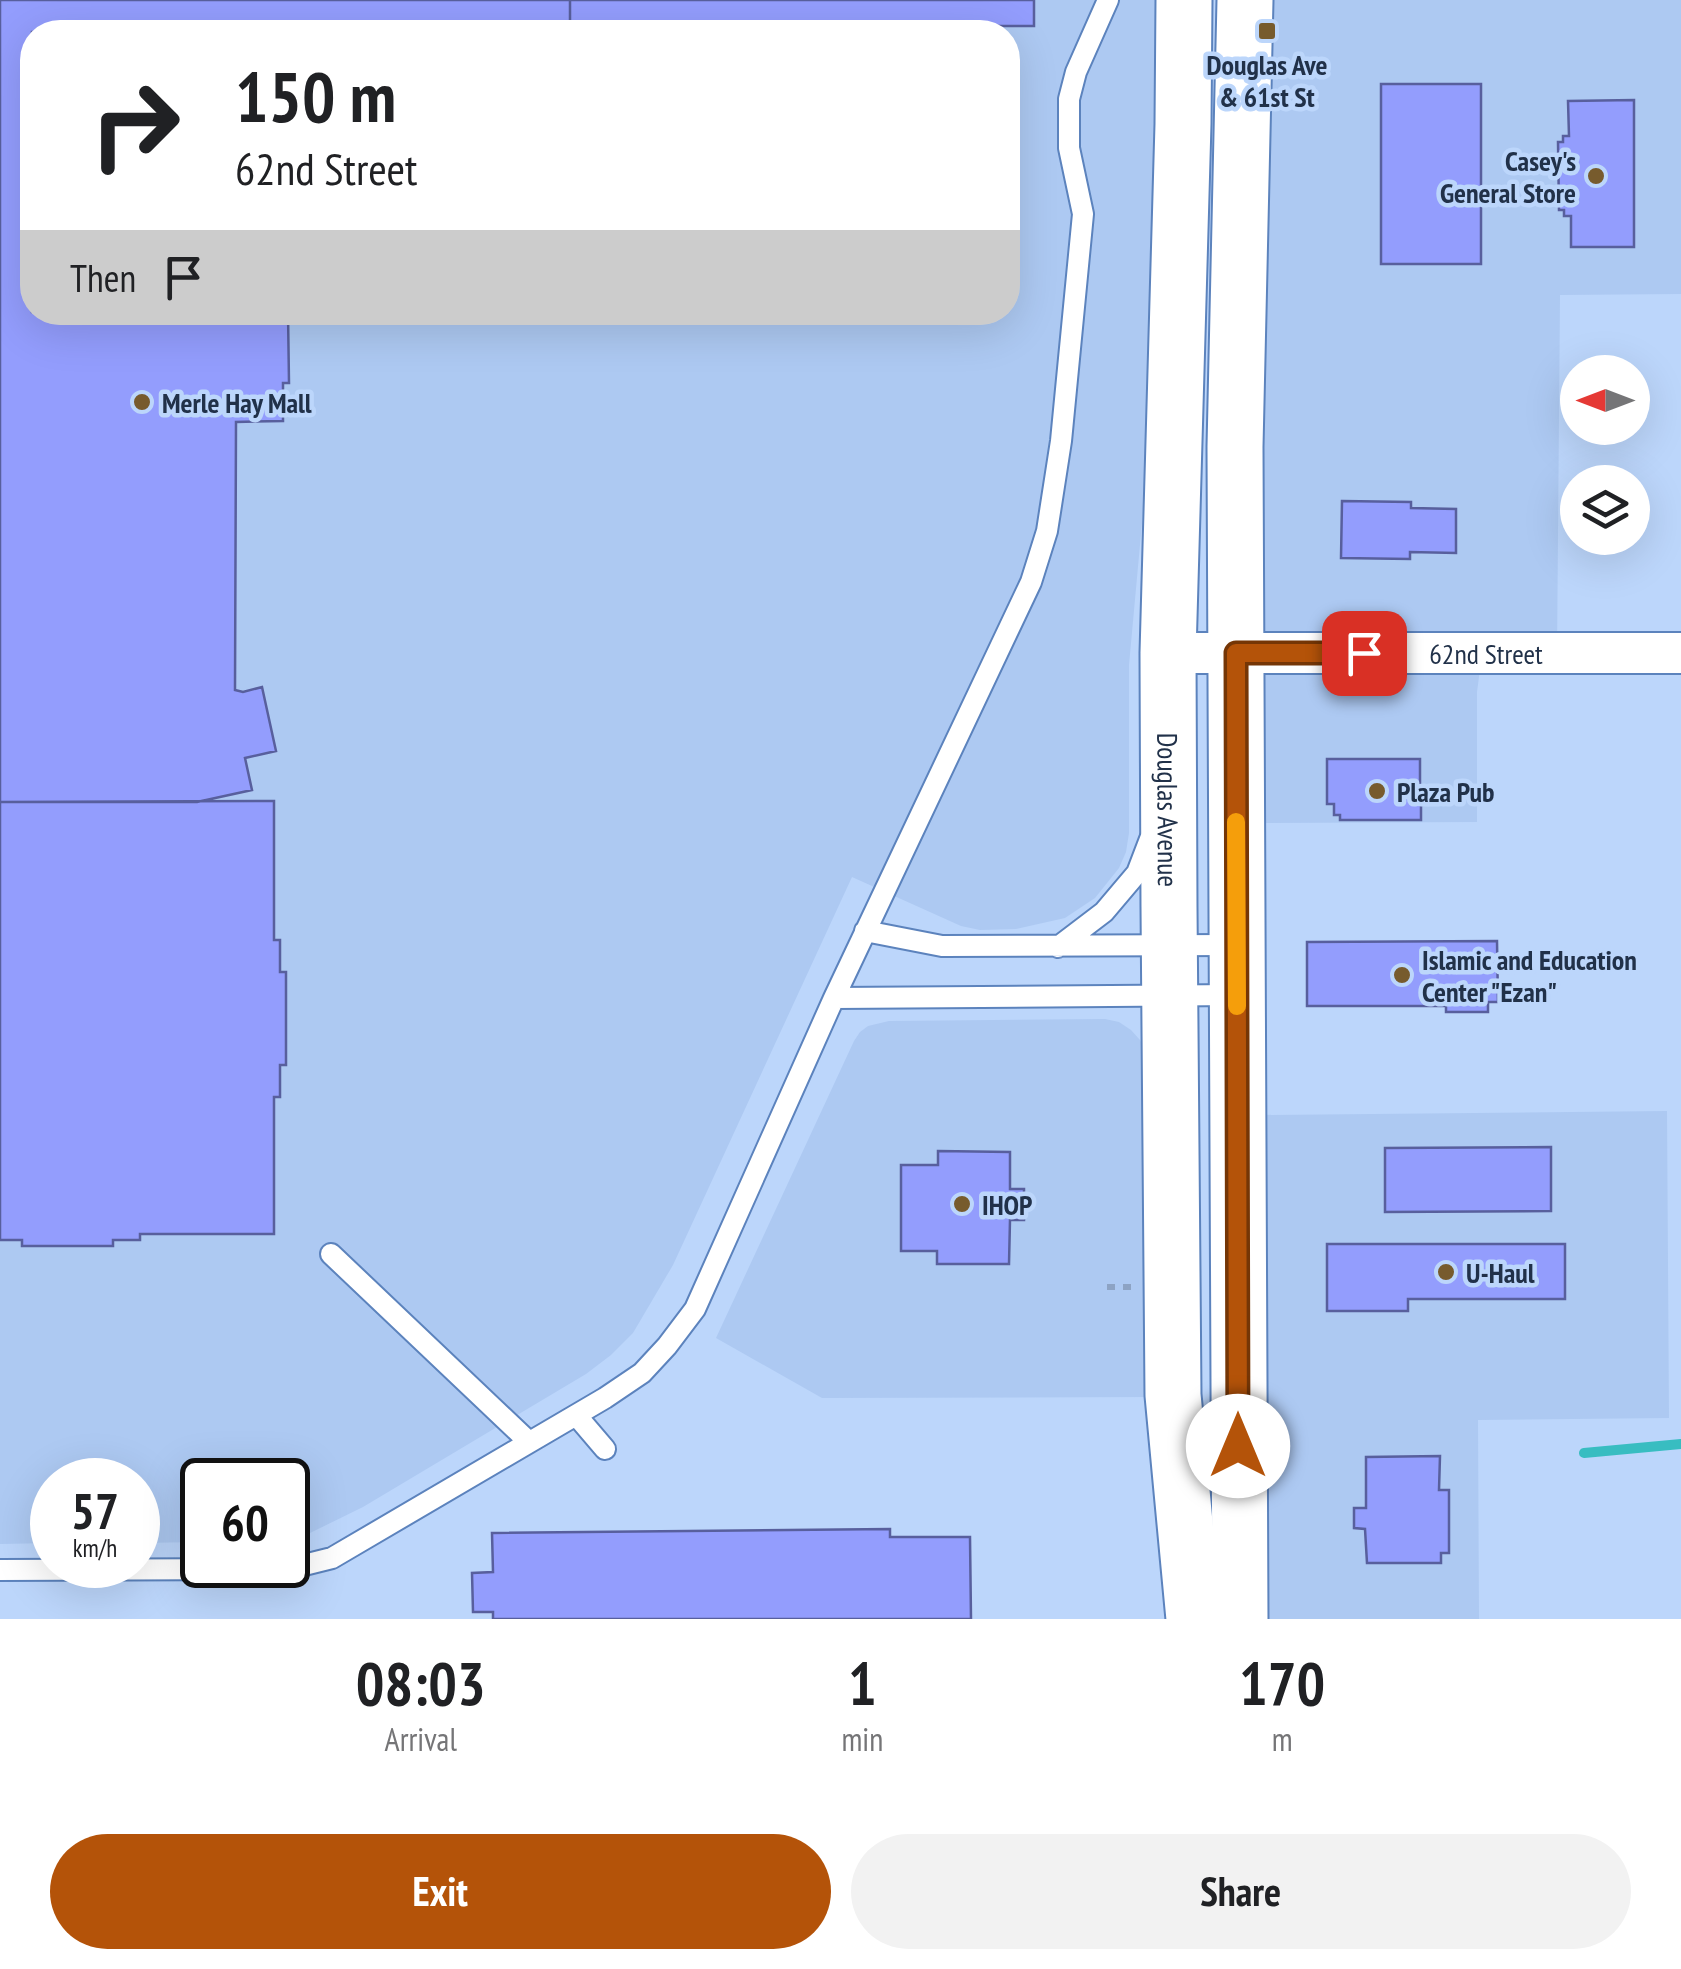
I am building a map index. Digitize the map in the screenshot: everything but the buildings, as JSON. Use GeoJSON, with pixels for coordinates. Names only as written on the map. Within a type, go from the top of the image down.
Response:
{"type":"FeatureCollection","features":[{"type":"Feature","properties":{"kind":"main road","name":"Douglas Avenue"},"geometry":{"type":"LineString","coordinates":[[1184,0],[1168,653],[1173,1395],[1194,1619]]}},
{"type":"Feature","properties":{"kind":"main road"},"geometry":{"type":"LineString","coordinates":[[1240,1619],[1236,318],[1245,0]]}},
{"type":"Feature","properties":{"kind":"street","name":"62nd Street"},"geometry":{"type":"LineString","coordinates":[[1168,653],[1681,653]]}},
{"type":"Feature","properties":{"kind":"lane"},"geometry":{"type":"LineString","coordinates":[[0,1570],[288,1569],[332,1558],[642,1374],[695,1309],[834,998],[1031,582],[1046,532],[1060,442],[1083,214],[1069,148],[1069,99],[1076,72],[1108,0]]}},
{"type":"Feature","properties":{"kind":"lane"},"geometry":{"type":"LineString","coordinates":[[1058,946],[1104,912],[1137,874],[1169,791]]}},
{"type":"Feature","properties":{"kind":"lane"},"geometry":{"type":"LineString","coordinates":[[865,931],[942,946],[1058,946],[1170,972],[1236,970]]}},
{"type":"Feature","properties":{"kind":"lane"},"geometry":{"type":"LineString","coordinates":[[834,998],[1236,970]]}},
{"type":"Feature","properties":{"kind":"lane"},"geometry":{"type":"LineString","coordinates":[[331,1254],[529,1442]]}},
{"type":"Feature","properties":{"kind":"lane"},"geometry":{"type":"LineString","coordinates":[[576,1415],[605,1448]]}},
{"type":"Feature","properties":{"kind":"path"},"geometry":{"type":"LineString","coordinates":[[1106,1287],[1129,1287]]}},
{"type":"Feature","properties":{"kind":"shaded area","name":"Merle Hay Mall"},"geometry":{"type":"Polygon","coordinates":[[[0,0],[1165,0],[1155,381],[1129,665],[1129,833],[1119,868],[1095,898],[1065,918],[1016,929],[961,926],[852,877],[673,1265],[633,1333],[611,1355],[586,1374],[363,1507],[310,1533],[310,1458],[180,1458],[180,1542],[160,1543],[160,1458],[30,1458],[30,1543],[0,1544],[0,0]]]}},
{"type":"Feature","properties":{"kind":"shaded area"},"geometry":{"type":"Polygon","coordinates":[[[1245,0],[1681,0],[1681,294],[1560,295],[1557,654],[1482,654],[1477,692],[1477,822],[1256,823],[1245,0]]]}},
{"type":"Feature","properties":{"kind":"shaded area"},"geometry":{"type":"Polygon","coordinates":[[[1105,1019],[1131,1030],[1147,1052],[1153,1397],[822,1398],[716,1338],[860,1032],[889,1021],[1105,1019]]]}},
{"type":"Feature","properties":{"kind":"shaded area"},"geometry":{"type":"Polygon","coordinates":[[[1667,1111],[1669,1418],[1478,1420],[1479,1619],[1258,1619],[1258,1115],[1667,1111]]]}},
{"type":"Feature","properties":{"kind":"waterway"},"geometry":{"type":"LineString","coordinates":[[1584,1453],[1681,1444]]}},
{"type":"Feature","properties":{"kind":"slow traffic"},"geometry":{"type":"LineString","coordinates":[[1236,822],[1237,1006]]}},
{"type":"Feature","properties":{"kind":"place","name":"Douglas Ave & 61st St"},"geometry":{"type":"Point","coordinates":[1267,31]}},
{"type":"Feature","properties":{"kind":"place","name":"Casey's General Store"},"geometry":{"type":"Point","coordinates":[1596,176]}},
{"type":"Feature","properties":{"kind":"place","name":"Merle Hay Mall"},"geometry":{"type":"Point","coordinates":[142,402]}},
{"type":"Feature","properties":{"kind":"place","name":"Plaza Pub"},"geometry":{"type":"Point","coordinates":[1377,791]}},
{"type":"Feature","properties":{"kind":"place","name":"Islamic and Education Center \"Ezan\""},"geometry":{"type":"Point","coordinates":[1402,975]}},
{"type":"Feature","properties":{"kind":"place","name":"IHOP"},"geometry":{"type":"Point","coordinates":[962,1204]}},
{"type":"Feature","properties":{"kind":"place","name":"U-Haul"},"geometry":{"type":"Point","coordinates":[1446,1272]}},
{"type":"Feature","properties":{"kind":"route"},"geometry":{"type":"LineString","coordinates":[[1238,1446],[1236,653],[1364,653]]}}]}
